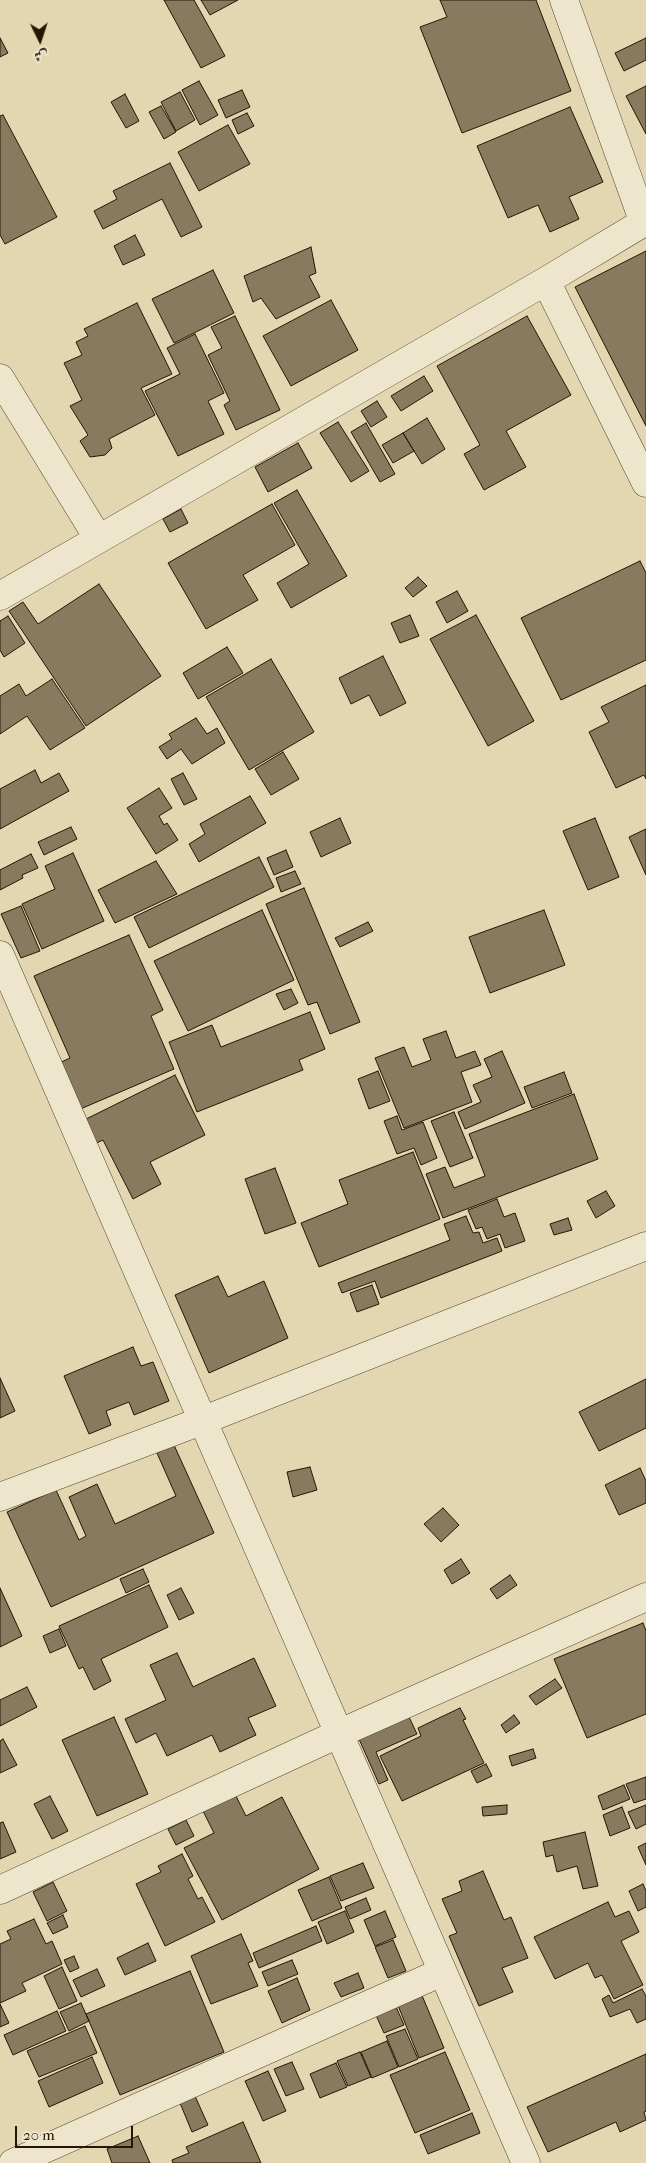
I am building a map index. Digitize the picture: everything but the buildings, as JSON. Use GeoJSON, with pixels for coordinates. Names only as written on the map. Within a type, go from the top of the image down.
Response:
{"type":"FeatureCollection","features":[{"type":"Feature","properties":{"kind":"street"},"geometry":{"type":"LineString","coordinates":[[0,596],[645,222],[564,0]]}},
{"type":"Feature","properties":{"kind":"street"},"geometry":{"type":"LineString","coordinates":[[546,281],[646,482]]}},
{"type":"Feature","properties":{"kind":"street"},"geometry":{"type":"LineString","coordinates":[[0,378],[98,538]]}},
{"type":"Feature","properties":{"kind":"street"},"geometry":{"type":"LineString","coordinates":[[0,955],[526,2163]]}},
{"type":"Feature","properties":{"kind":"street"},"geometry":{"type":"LineString","coordinates":[[0,1497],[204,1420],[646,1246]]}},
{"type":"Feature","properties":{"kind":"street"},"geometry":{"type":"LineString","coordinates":[[0,1890],[338,1734],[646,1597]]}},
{"type":"Feature","properties":{"kind":"street"},"geometry":{"type":"LineString","coordinates":[[13,2163],[442,1972]]}}]}
